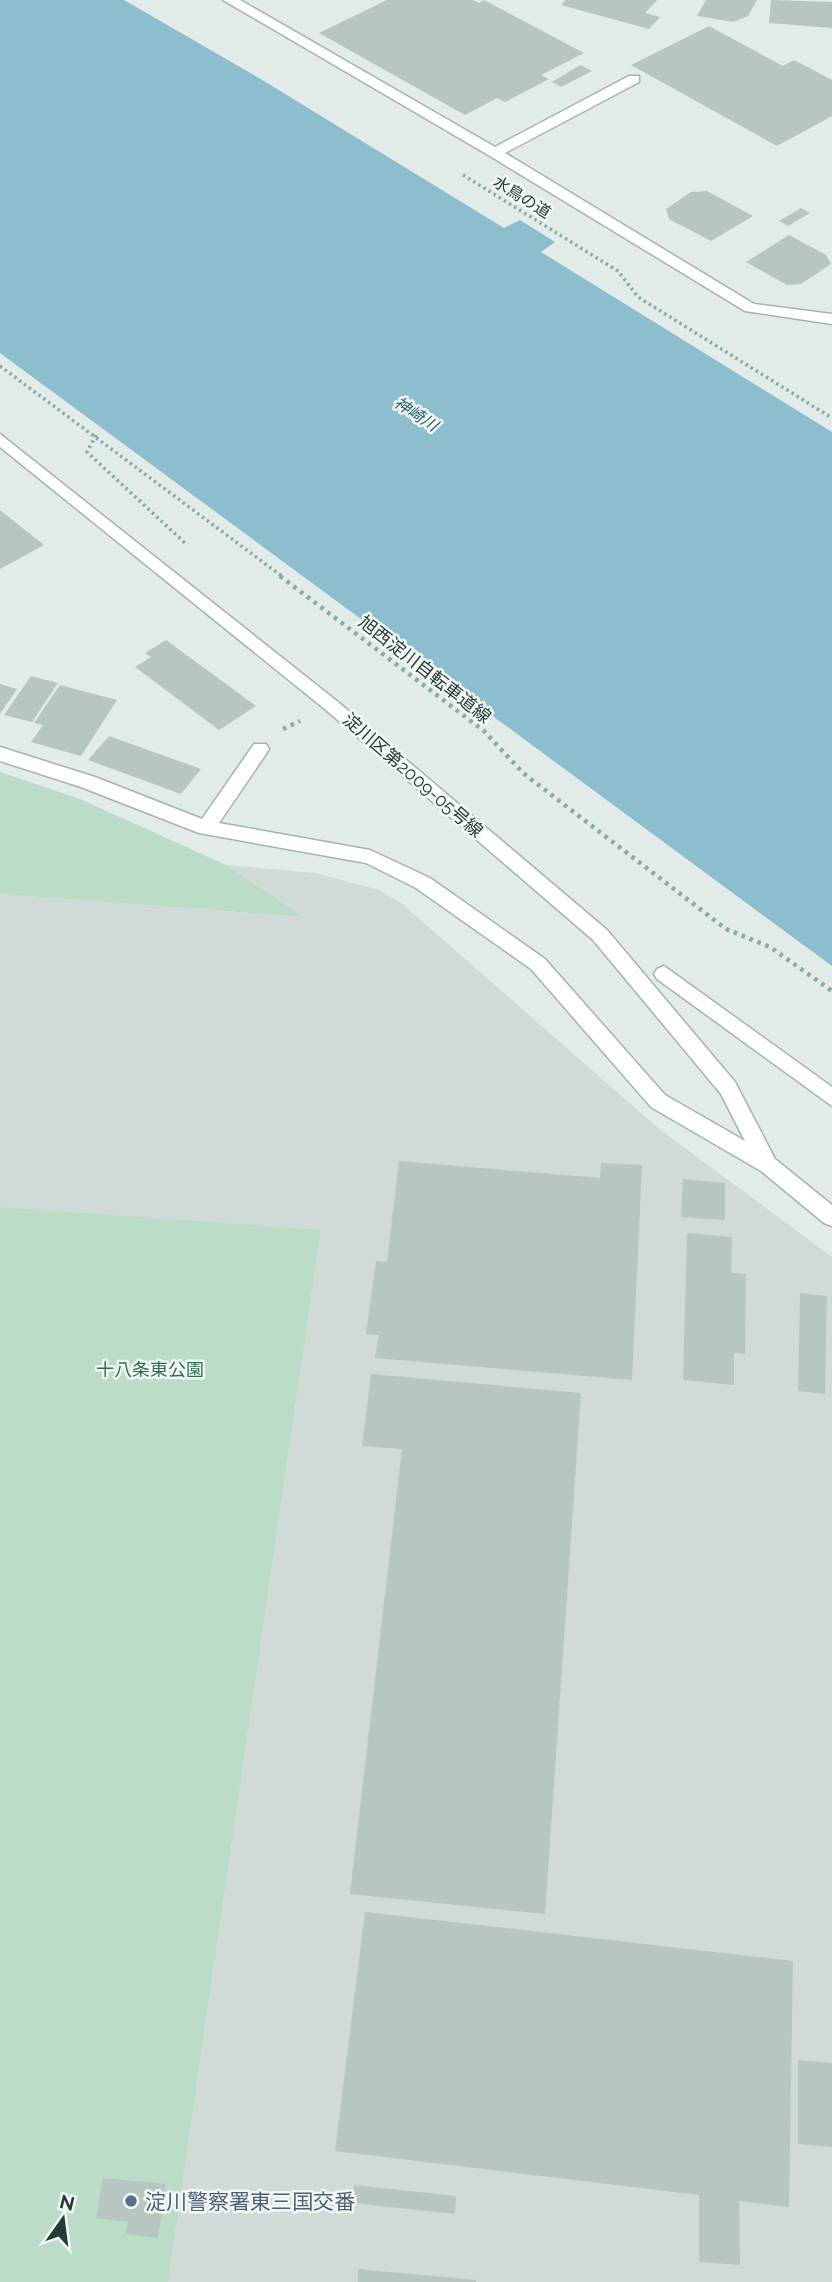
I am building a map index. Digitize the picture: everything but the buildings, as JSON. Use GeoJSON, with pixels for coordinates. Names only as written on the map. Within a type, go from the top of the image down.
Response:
{"type":"FeatureCollection","features":[{"type":"Feature","properties":{"kind":"street"},"geometry":{"type":"LineString","coordinates":[[230,0],[495,153],[750,308],[832,319]]}},
{"type":"Feature","properties":{"kind":"street"},"geometry":{"type":"LineString","coordinates":[[495,153],[634,79]]}},
{"type":"Feature","properties":{"kind":"street","name":"淀川区第2009-05号線"},"geometry":{"type":"LineString","coordinates":[[0,439],[332,706],[600,935],[728,1088],[768,1165]]}},
{"type":"Feature","properties":{"kind":"street"},"geometry":{"type":"LineString","coordinates":[[206,828],[260,749]]}},
{"type":"Feature","properties":{"kind":"street"},"geometry":{"type":"LineString","coordinates":[[0,754],[88,782],[206,828],[369,857],[423,883],[538,964],[658,1101],[768,1165],[832,1217]]}},
{"type":"Feature","properties":{"kind":"street"},"geometry":{"type":"LineString","coordinates":[[664,974],[832,1098]]}},
{"type":"Feature","properties":{"kind":"path","name":"水鳥の道"},"geometry":{"type":"LineString","coordinates":[[454,169],[618,271],[638,297],[832,418]]}},
{"type":"Feature","properties":{"kind":"path","name":"旭西淀川自転車道線"},"geometry":{"type":"LineString","coordinates":[[0,366],[96,435],[484,731],[523,773],[726,929],[771,947],[832,991]]}},
{"type":"Feature","properties":{"kind":"path"},"geometry":{"type":"LineString","coordinates":[[260,749],[264,737],[332,706]]}},
{"type":"Feature","properties":{"kind":"shaded area"},"geometry":{"type":"Polygon","coordinates":[[[226,865],[315,873],[379,890],[400,902],[658,1128],[832,1257],[832,2282],[168,2282],[321,1231],[0,1207],[0,894],[303,917],[226,865]]]}},
{"type":"Feature","properties":{"kind":"green space"},"geometry":{"type":"Polygon","coordinates":[[[0,772],[80,799],[226,865],[304,917],[0,894],[0,772]]]}},
{"type":"Feature","properties":{"kind":"green space","name":"十八条東公園"},"geometry":{"type":"Polygon","coordinates":[[[0,1207],[321,1230],[168,2282],[0,2282],[0,1207]]]}},
{"type":"Feature","properties":{"kind":"water","name":"神崎川"},"geometry":{"type":"Polygon","coordinates":[[[0,0],[124,0],[259,78],[504,228],[520,220],[555,242],[541,252],[832,432],[832,966],[0,353],[0,0]]]}},
{"type":"Feature","properties":{"kind":"place","name":"淀川警察署東三国交番"},"geometry":{"type":"Point","coordinates":[131,2201]}}]}
